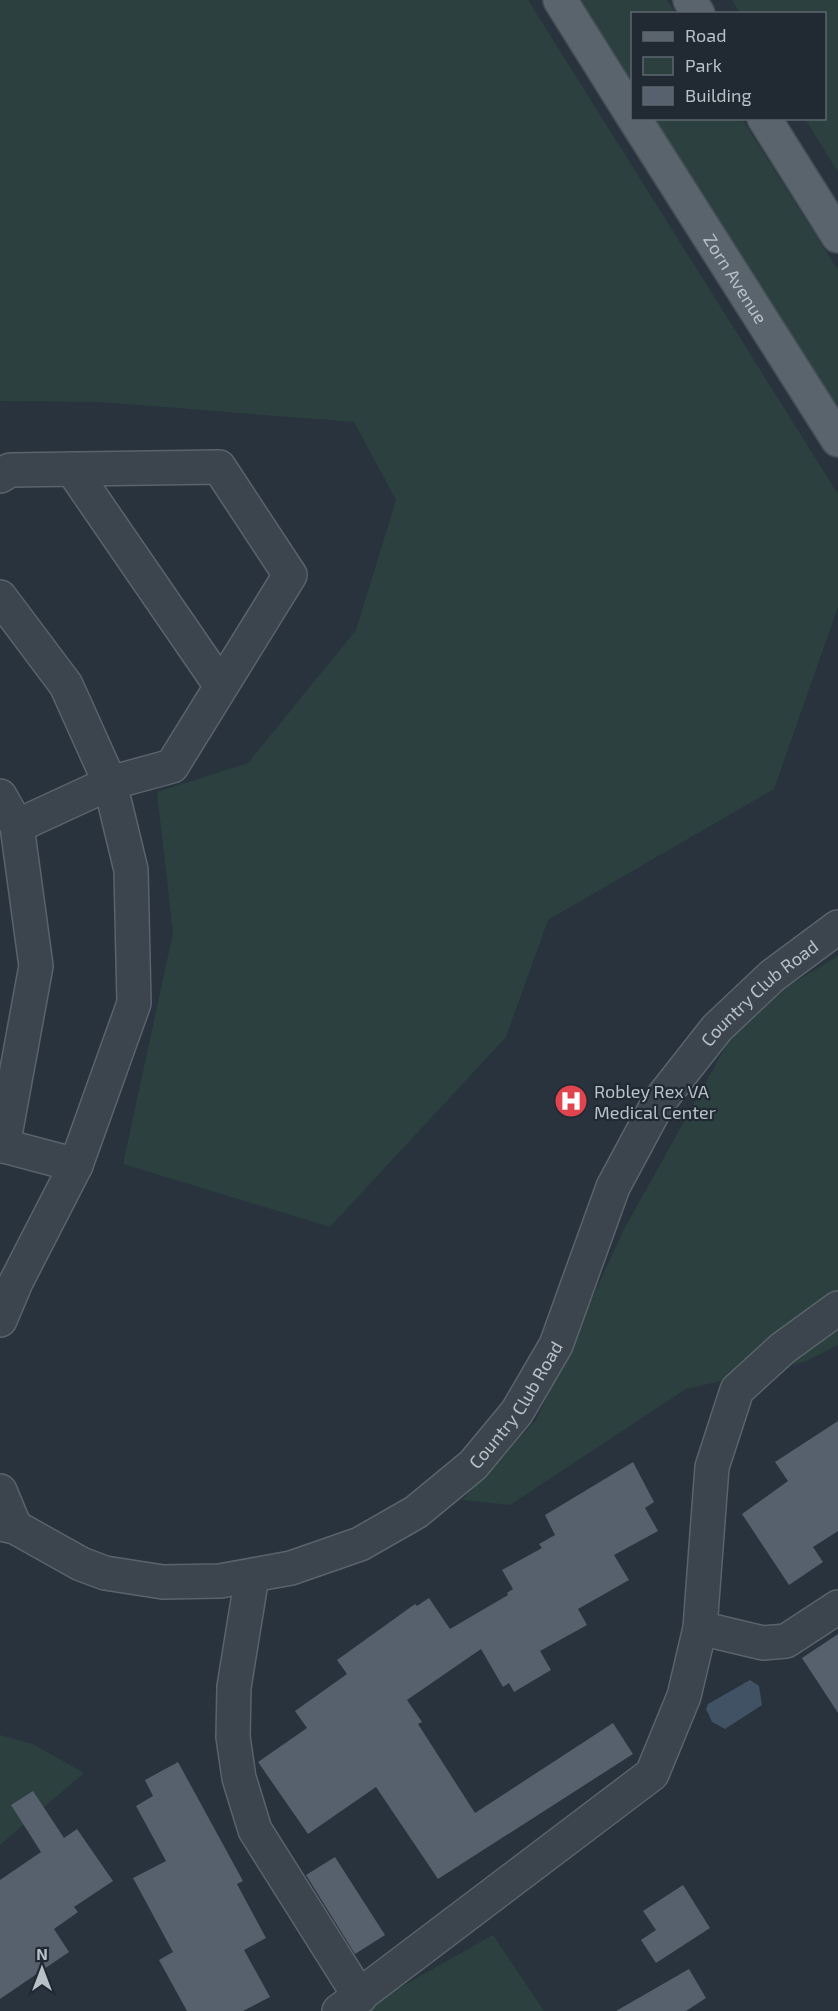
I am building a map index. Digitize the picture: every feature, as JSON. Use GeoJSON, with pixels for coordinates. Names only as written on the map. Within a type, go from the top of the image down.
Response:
{"type":"FeatureCollection","features":[{"type":"Feature","properties":{"kind":"main road","name":"Zorn Avenue"},"geometry":{"type":"LineString","coordinates":[[560,0],[631,112]]}},
{"type":"Feature","properties":{"kind":"main road","name":"Zorn Avenue"},"geometry":{"type":"LineString","coordinates":[[636,120],[838,440]]}},
{"type":"Feature","properties":{"kind":"main road"},"geometry":{"type":"LineString","coordinates":[[765,120],[838,236]]}},
{"type":"Feature","properties":{"kind":"street"},"geometry":{"type":"LineString","coordinates":[[0,476],[10,470],[219,467],[290,575],[172,766],[110,783],[17,826]]}},
{"type":"Feature","properties":{"kind":"street"},"geometry":{"type":"LineString","coordinates":[[72,469],[221,686]]}},
{"type":"Feature","properties":{"kind":"street"},"geometry":{"type":"LineString","coordinates":[[0,597],[66,685],[110,783],[131,870],[134,1003],[76,1166],[15,1282],[1,1317]]}},
{"type":"Feature","properties":{"kind":"street"},"geometry":{"type":"LineString","coordinates":[[0,796],[17,826],[36,966],[1,1145],[76,1166]]}},
{"type":"Feature","properties":{"kind":"street","name":"Country Club Road"},"geometry":{"type":"LineString","coordinates":[[8,1525],[81,1564],[105,1573],[163,1582],[220,1581],[291,1569],[360,1544],[416,1512],[438,1495],[493,1443],[517,1412],[556,1345],[613,1186],[658,1103],[717,1028],[772,976],[838,927]]}},
{"type":"Feature","properties":{"kind":"street"},"geometry":{"type":"LineString","coordinates":[[252,1576],[234,1687],[233,1737],[239,1778],[255,1830],[350,2004],[651,1774],[684,1696],[700,1628],[712,1467],[736,1390],[783,1348],[838,1308]]}},
{"type":"Feature","properties":{"kind":"street"},"geometry":{"type":"LineString","coordinates":[[0,1491],[8,1525]]}},
{"type":"Feature","properties":{"kind":"street"},"geometry":{"type":"LineString","coordinates":[[700,1628],[763,1643],[786,1641],[838,1607]]}},
{"type":"Feature","properties":{"kind":"green space"},"geometry":{"type":"Polygon","coordinates":[[[0,0],[528,0],[838,494],[838,607],[774,789],[548,920],[506,1037],[330,1227],[123,1164],[173,933],[157,792],[248,763],[356,630],[396,500],[354,422],[100,402],[0,401],[0,0]]]}},
{"type":"Feature","properties":{"kind":"green space"},"geometry":{"type":"Polygon","coordinates":[[[579,0],[667,0],[675,12],[631,12],[631,83],[579,0]]]}},
{"type":"Feature","properties":{"kind":"green space"},"geometry":{"type":"Polygon","coordinates":[[[732,0],[838,0],[838,172],[806,120],[826,120],[826,12],[739,12],[732,0]]]}},
{"type":"Feature","properties":{"kind":"green space"},"geometry":{"type":"Polygon","coordinates":[[[655,120],[743,120],[838,270],[838,413],[655,120]]]}},
{"type":"Feature","properties":{"kind":"green space"},"geometry":{"type":"Polygon","coordinates":[[[838,956],[838,1345],[804,1362],[686,1389],[510,1505],[462,1500],[536,1420],[623,1231],[745,1012],[838,956]]]}},
{"type":"Feature","properties":{"kind":"green space"},"geometry":{"type":"Polygon","coordinates":[[[0,1735],[33,1744],[84,1773],[0,1845],[0,1735]]]}},
{"type":"Feature","properties":{"kind":"green space"},"geometry":{"type":"Polygon","coordinates":[[[493,1935],[544,2011],[358,2011],[493,1935]]]}},
{"type":"Feature","properties":{"kind":"water"},"geometry":{"type":"Polygon","coordinates":[[[750,1680],[759,1686],[762,1705],[725,1729],[712,1722],[706,1709],[708,1704],[750,1680]]]}},
{"type":"Feature","properties":{"kind":"building"},"geometry":{"type":"Polygon","coordinates":[[[838,1421],[838,1531],[813,1547],[823,1562],[789,1585],[742,1514],[788,1481],[775,1462],[838,1421]]]}},
{"type":"Feature","properties":{"kind":"building"},"geometry":{"type":"Polygon","coordinates":[[[633,1462],[654,1502],[645,1508],[658,1531],[614,1555],[629,1580],[578,1609],[587,1625],[540,1651],[551,1670],[514,1692],[509,1683],[503,1687],[481,1649],[407,1700],[422,1722],[418,1724],[475,1813],[613,1723],[633,1754],[438,1879],[376,1787],[308,1834],[258,1762],[307,1728],[295,1711],[347,1674],[337,1660],[415,1604],[417,1606],[429,1598],[450,1629],[508,1595],[507,1593],[513,1589],[502,1570],[542,1548],[539,1544],[555,1535],[545,1515],[633,1462]]]}},
{"type":"Feature","properties":{"kind":"building"},"geometry":{"type":"Polygon","coordinates":[[[838,1634],[838,1713],[802,1658],[838,1634]]]}},
{"type":"Feature","properties":{"kind":"building"},"geometry":{"type":"Polygon","coordinates":[[[178,1762],[243,1881],[237,1884],[266,1938],[244,1950],[270,1997],[243,2011],[187,2011],[159,1960],[173,1952],[133,1878],[166,1861],[136,1806],[153,1796],[145,1780],[178,1762]]]}},
{"type":"Feature","properties":{"kind":"building"},"geometry":{"type":"Polygon","coordinates":[[[33,1791],[64,1838],[77,1829],[113,1881],[74,1907],[78,1912],[54,1929],[69,1952],[0,1999],[0,1880],[41,1852],[11,1805],[33,1791]]]}},
{"type":"Feature","properties":{"kind":"building"},"geometry":{"type":"Polygon","coordinates":[[[335,1857],[385,1935],[355,1954],[306,1875],[335,1857]]]}},
{"type":"Feature","properties":{"kind":"building"},"geometry":{"type":"Polygon","coordinates":[[[683,1885],[710,1928],[656,1963],[641,1940],[656,1930],[643,1911],[683,1885]]]}},
{"type":"Feature","properties":{"kind":"building"},"geometry":{"type":"Polygon","coordinates":[[[689,1969],[706,1998],[686,2011],[616,2011],[689,1969]]]}},
{"type":"Feature","properties":{"kind":"place","name":"Robley Rex VA Medical Center"},"geometry":{"type":"Point","coordinates":[571,1101]}}]}
